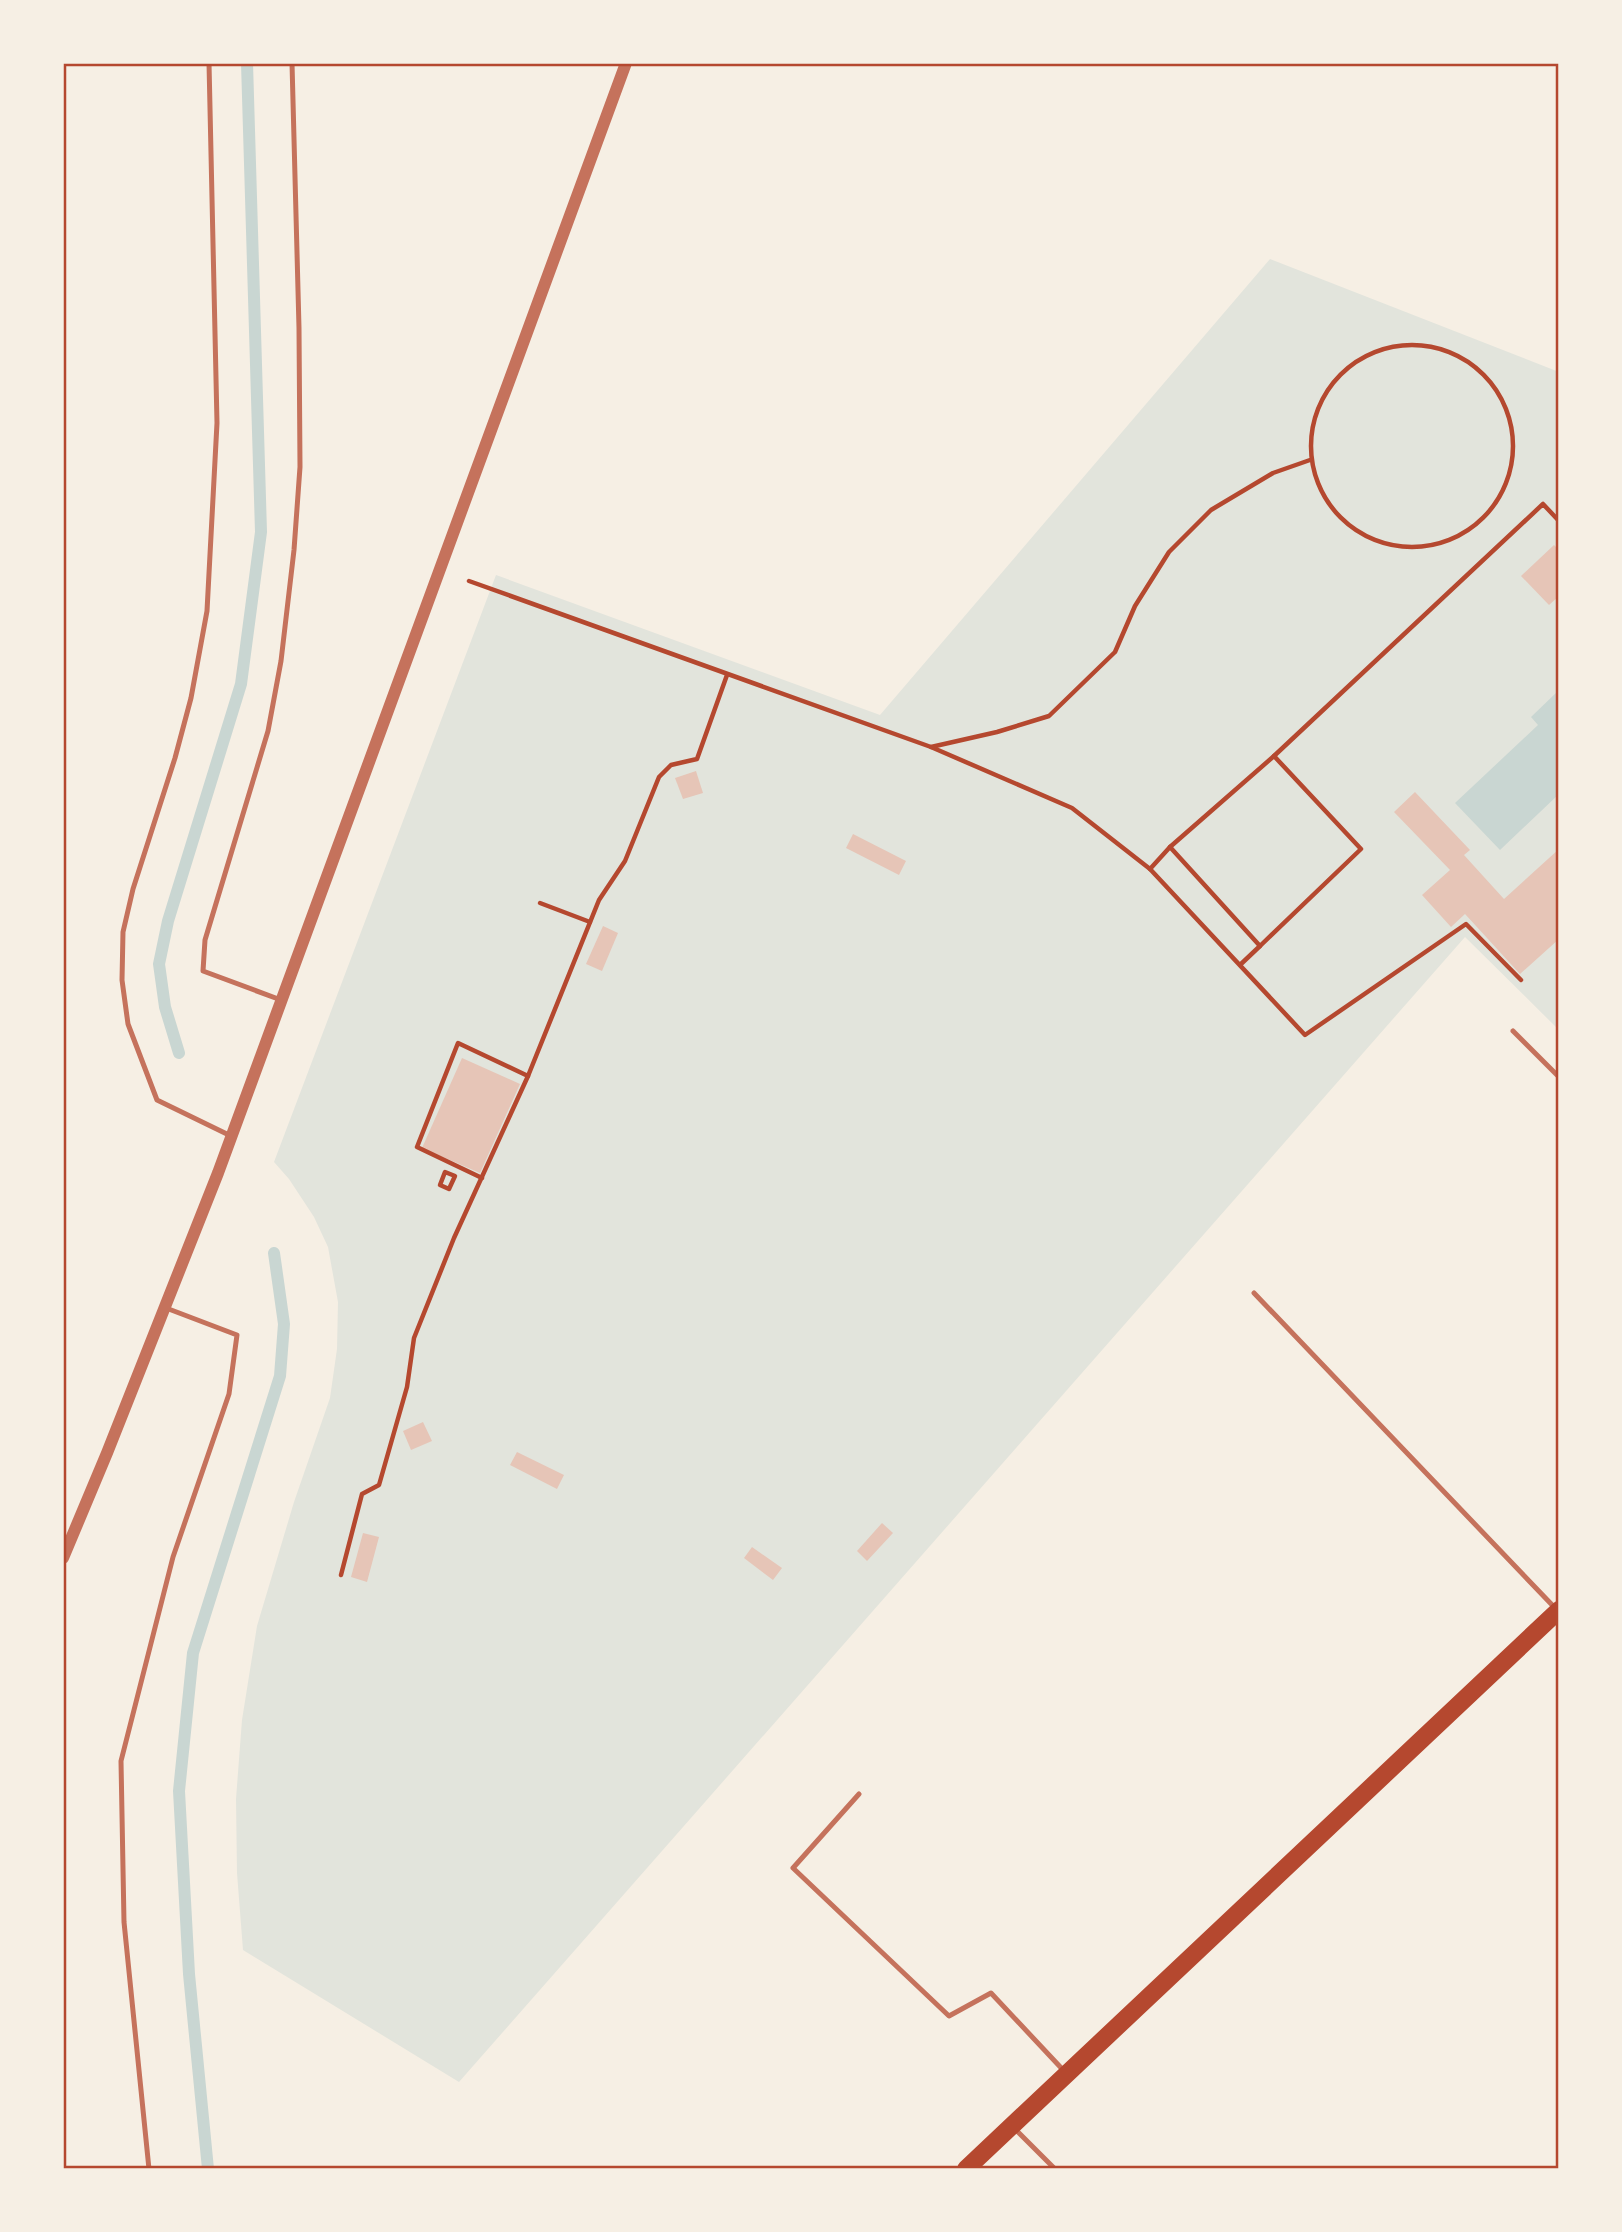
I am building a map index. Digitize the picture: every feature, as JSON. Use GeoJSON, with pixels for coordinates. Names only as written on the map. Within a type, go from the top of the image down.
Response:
{"type":"FeatureCollection","features":[{"type":"Feature","properties":{"kind":"main road"},"geometry":{"type":"LineString","coordinates":[[965,2169],[1558,1610]]}},
{"type":"Feature","properties":{"kind":"street"},"geometry":{"type":"LineString","coordinates":[[63,1558],[165,1307],[230,1136],[626,63]]}},
{"type":"Feature","properties":{"kind":"lane"},"geometry":{"type":"LineString","coordinates":[[209,63],[217,423],[207,611],[191,698],[123,932],[121,980],[128,1024],[157,1100],[230,1136]]}},
{"type":"Feature","properties":{"kind":"lane"},"geometry":{"type":"LineString","coordinates":[[281,1000],[203,971],[205,940],[268,731],[281,661],[294,550],[300,467],[292,63]]}},
{"type":"Feature","properties":{"kind":"lane"},"geometry":{"type":"LineString","coordinates":[[1513,1031],[1559,1077]]}},
{"type":"Feature","properties":{"kind":"lane"},"geometry":{"type":"LineString","coordinates":[[1254,1293],[1558,1610]]}},
{"type":"Feature","properties":{"kind":"lane"},"geometry":{"type":"LineString","coordinates":[[149,2169],[124,1922],[121,1761],[173,1556],[229,1394],[237,1335],[165,1307]]}},
{"type":"Feature","properties":{"kind":"lane"},"geometry":{"type":"LineString","coordinates":[[859,1794],[793,1868],[948,2016],[991,1993],[1067,2074]]}},
{"type":"Feature","properties":{"kind":"lane"},"geometry":{"type":"LineString","coordinates":[[1012,2126],[1055,2169]]}},
{"type":"Feature","properties":{"kind":"path"},"geometry":{"type":"LineString","coordinates":[[1405,344],[1447,350],[1483,372],[1508,407],[1515,449],[1505,491],[1479,524],[1441,544],[1398,548],[1358,533],[1327,503],[1311,460],[1313,421],[1332,383],[1364,355],[1405,344]]}},
{"type":"Feature","properties":{"kind":"path"},"geometry":{"type":"LineString","coordinates":[[931,747],[997,732],[1049,716],[1115,652],[1135,606],[1169,552],[1211,510],[1273,473],[1311,460]]}},
{"type":"Feature","properties":{"kind":"path"},"geometry":{"type":"LineString","coordinates":[[1150,869],[1543,504],[1559,521]]}},
{"type":"Feature","properties":{"kind":"path"},"geometry":{"type":"LineString","coordinates":[[469,582],[931,747],[1072,808],[1150,869],[1305,1035],[1466,924],[1521,981]]}},
{"type":"Feature","properties":{"kind":"path"},"geometry":{"type":"LineString","coordinates":[[341,1574],[362,1494],[379,1485],[407,1387],[414,1338],[454,1238],[528,1076],[599,900],[625,862],[659,777],[671,765],[696,759],[727,675]]}},
{"type":"Feature","properties":{"kind":"path"},"geometry":{"type":"LineString","coordinates":[[1241,964],[1362,849],[1274,756]]}},
{"type":"Feature","properties":{"kind":"path"},"geometry":{"type":"LineString","coordinates":[[1170,848],[1260,946]]}},
{"type":"Feature","properties":{"kind":"path"},"geometry":{"type":"LineString","coordinates":[[540,903],[590,922]]}},
{"type":"Feature","properties":{"kind":"path"},"geometry":{"type":"LineString","coordinates":[[482,1178],[417,1147],[458,1043],[528,1076]]}},
{"type":"Feature","properties":{"kind":"shaded area"},"geometry":{"type":"Polygon","coordinates":[[[1270,259],[1559,372],[1559,1030],[1465,937],[459,2082],[243,1950],[237,1873],[236,1799],[242,1720],[257,1626],[294,1502],[330,1398],[337,1349],[338,1302],[328,1247],[314,1217],[289,1179],[274,1162],[496,575],[880,715],[1270,259]]]}},
{"type":"Feature","properties":{"kind":"shaded area"},"geometry":{"type":"Polygon","coordinates":[[[1558,691],[1559,794],[1500,850],[1455,803],[1538,725],[1531,717],[1558,691]]]}},
{"type":"Feature","properties":{"kind":"building"},"geometry":{"type":"Polygon","coordinates":[[[1554,545],[1559,550],[1559,596],[1549,605],[1521,576],[1554,545]]]}},
{"type":"Feature","properties":{"kind":"building"},"geometry":{"type":"Polygon","coordinates":[[[696,771],[703,793],[683,799],[675,778],[696,771]]]}},
{"type":"Feature","properties":{"kind":"building"},"geometry":{"type":"Polygon","coordinates":[[[1415,792],[1470,850],[1464,855],[1504,899],[1559,849],[1559,939],[1520,974],[1465,914],[1451,927],[1422,895],[1450,870],[1394,812],[1415,792]]]}},
{"type":"Feature","properties":{"kind":"building"},"geometry":{"type":"Polygon","coordinates":[[[853,834],[906,861],[899,875],[846,848],[853,834]]]}},
{"type":"Feature","properties":{"kind":"building"},"geometry":{"type":"Polygon","coordinates":[[[603,926],[618,933],[602,971],[586,964],[603,926]]]}},
{"type":"Feature","properties":{"kind":"building"},"geometry":{"type":"Polygon","coordinates":[[[462,1058],[520,1084],[480,1173],[422,1148],[462,1058]]]}},
{"type":"Feature","properties":{"kind":"building"},"geometry":{"type":"Polygon","coordinates":[[[423,1422],[432,1441],[411,1450],[403,1431],[423,1422]]]}},
{"type":"Feature","properties":{"kind":"building"},"geometry":{"type":"Polygon","coordinates":[[[517,1452],[564,1475],[557,1489],[510,1465],[517,1452]]]}},
{"type":"Feature","properties":{"kind":"building"},"geometry":{"type":"Polygon","coordinates":[[[882,1523],[893,1533],[867,1561],[857,1551],[882,1523]]]}},
{"type":"Feature","properties":{"kind":"building"},"geometry":{"type":"Polygon","coordinates":[[[363,1533],[379,1537],[367,1582],[351,1577],[363,1533]]]}},
{"type":"Feature","properties":{"kind":"building"},"geometry":{"type":"Polygon","coordinates":[[[752,1547],[782,1568],[773,1580],[744,1558],[752,1547]]]}},
{"type":"Feature","properties":{"kind":"waterway"},"geometry":{"type":"LineString","coordinates":[[179,1053],[165,1007],[159,964],[168,921],[241,684],[261,532],[247,63]]}},
{"type":"Feature","properties":{"kind":"waterway"},"geometry":{"type":"LineString","coordinates":[[208,2169],[189,1974],[179,1791],[193,1653],[280,1376],[284,1324],[274,1253]]}}]}
